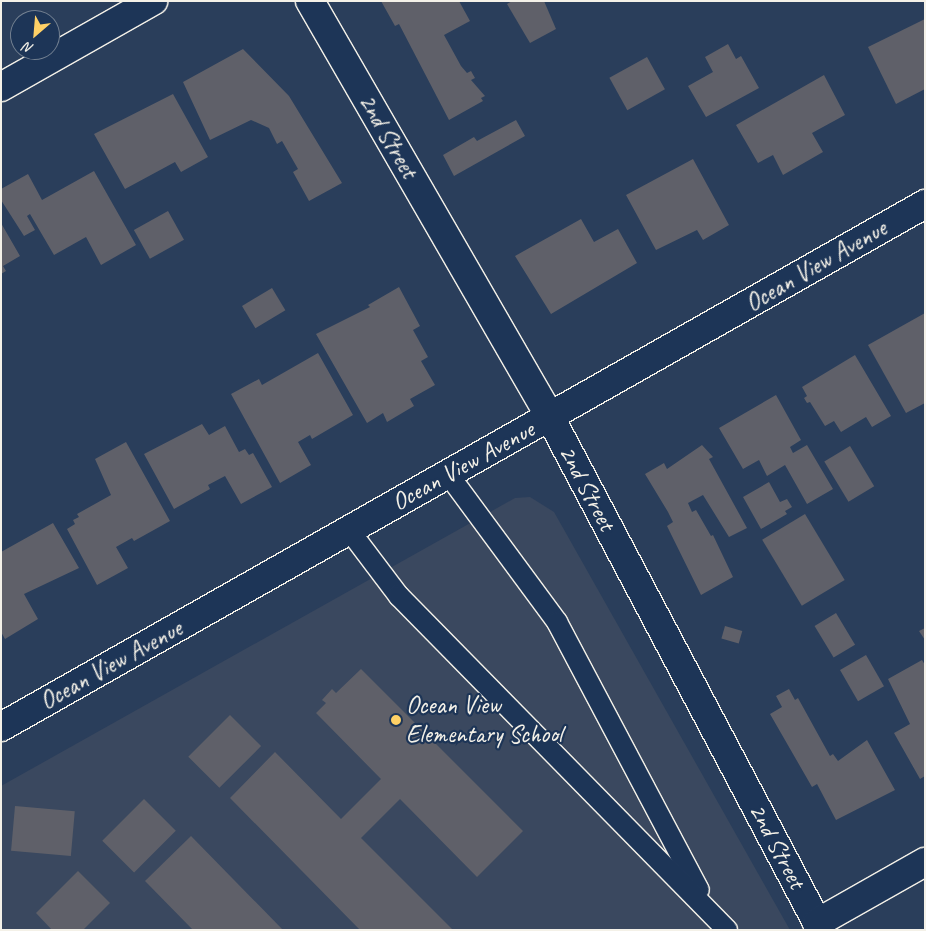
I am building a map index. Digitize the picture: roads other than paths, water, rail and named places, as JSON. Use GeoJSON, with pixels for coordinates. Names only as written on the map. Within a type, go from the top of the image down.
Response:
{"type":"FeatureCollection","features":[{"type":"Feature","properties":{"kind":"street"},"geometry":{"type":"LineString","coordinates":[[1,87],[153,1]]}},
{"type":"Feature","properties":{"kind":"street","name":"2nd Street"},"geometry":{"type":"LineString","coordinates":[[310,1],[550,417],[819,926]]}},
{"type":"Feature","properties":{"kind":"street","name":"Ocean View Avenue"},"geometry":{"type":"LineString","coordinates":[[1,727],[925,204]]}},
{"type":"Feature","properties":{"kind":"street"},"geometry":{"type":"LineString","coordinates":[[819,926],[925,862]]}},
{"type":"Feature","properties":{"kind":"lane"},"geometry":{"type":"LineString","coordinates":[[448,474],[557,622],[710,912]]}},
{"type":"Feature","properties":{"kind":"lane"},"geometry":{"type":"LineString","coordinates":[[349,530],[398,596],[727,930]]}},
{"type":"Feature","properties":{"kind":"place","name":"Ocean View Elementary School"},"geometry":{"type":"Point","coordinates":[396,720]}}]}
